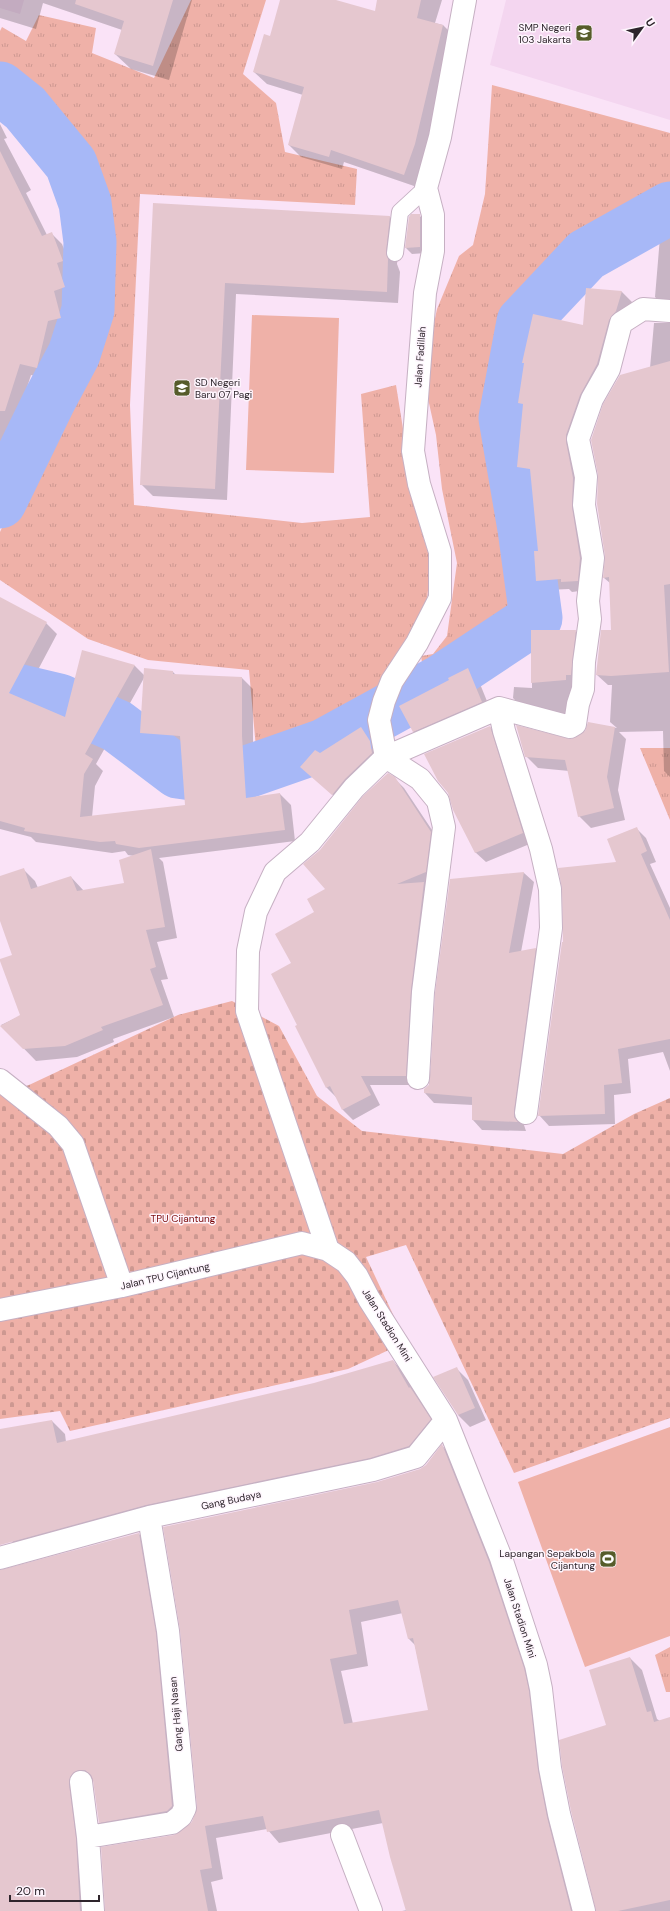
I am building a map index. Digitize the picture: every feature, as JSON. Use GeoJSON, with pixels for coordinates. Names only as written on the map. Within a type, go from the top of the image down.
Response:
{"type":"FeatureCollection","features":[{"type":"Feature","properties":{"kind":"street"},"geometry":{"type":"LineString","coordinates":[[426,188],[440,138],[465,0]]}},
{"type":"Feature","properties":{"kind":"street","name":"Jalan Fadillah"},"geometry":{"type":"LineString","coordinates":[[386,757],[381,710],[392,681],[417,643],[440,598],[440,552],[419,484],[413,451],[425,293],[434,251],[433,215],[426,188]]}},
{"type":"Feature","properties":{"kind":"street"},"geometry":{"type":"LineString","coordinates":[[328,1250],[246,1011],[248,951],[256,912],[275,872],[310,842],[354,788],[386,757],[499,708],[570,727],[575,724],[578,704],[583,689],[584,662],[590,619],[588,600],[593,558],[584,504],[586,477],[578,439],[592,399],[609,370],[621,323],[643,309],[670,311]]}},
{"type":"Feature","properties":{"kind":"street"},"geometry":{"type":"LineString","coordinates":[[499,708],[504,731],[541,849],[550,889],[551,928],[526,1113]]}},
{"type":"Feature","properties":{"kind":"street"},"geometry":{"type":"LineString","coordinates":[[386,757],[420,779],[438,801],[444,827],[423,992],[418,1078]]}},
{"type":"Feature","properties":{"kind":"street"},"geometry":{"type":"LineString","coordinates":[[0,1080],[58,1126],[73,1144],[122,1286]]}},
{"type":"Feature","properties":{"kind":"street","name":"Jalan TPU Cijantung"},"geometry":{"type":"LineString","coordinates":[[0,1310],[122,1286],[302,1243],[328,1250]]}},
{"type":"Feature","properties":{"kind":"street","name":"Jalan Stadion Mini"},"geometry":{"type":"LineString","coordinates":[[328,1250],[346,1262],[357,1276],[446,1420],[501,1558],[536,1665],[541,1690],[550,1768],[559,1814],[584,1911]]}},
{"type":"Feature","properties":{"kind":"street","name":"Gang Budaya"},"geometry":{"type":"LineString","coordinates":[[0,1558],[149,1517],[373,1470],[416,1457],[446,1420]]}},
{"type":"Feature","properties":{"kind":"street","name":"Gang Haji Nasan"},"geometry":{"type":"LineString","coordinates":[[88,1837],[172,1823],[181,1816],[185,1808],[168,1631],[149,1517]]}},
{"type":"Feature","properties":{"kind":"street"},"geometry":{"type":"LineString","coordinates":[[81,1782],[88,1837],[93,1911]]}},
{"type":"Feature","properties":{"kind":"street"},"geometry":{"type":"LineString","coordinates":[[342,1835],[370,1911]]}},
{"type":"Feature","properties":{"kind":"lane"},"geometry":{"type":"LineString","coordinates":[[395,253],[400,212],[426,188]]}},
{"type":"Feature","properties":{"kind":"shaded area"},"geometry":{"type":"Polygon","coordinates":[[[0,0],[24,0],[20,14],[0,8],[0,0]]]}},
{"type":"Feature","properties":{"kind":"shaded area","name":"SMP Negeri 103 Jakarta"},"geometry":{"type":"Polygon","coordinates":[[[506,0],[670,0],[670,120],[490,65],[506,0]]]}},
{"type":"Feature","properties":{"kind":"green space"},"geometry":{"type":"Polygon","coordinates":[[[191,0],[266,0],[243,74],[276,103],[285,152],[357,169],[355,205],[140,194],[130,405],[134,505],[302,523],[370,517],[361,394],[396,385],[417,516],[431,562],[426,609],[378,705],[327,735],[257,759],[249,670],[148,660],[88,639],[0,580],[0,532],[31,465],[82,371],[104,281],[95,199],[58,127],[0,74],[0,31],[2,27],[26,41],[39,15],[96,28],[92,53],[154,78],[191,0]]]}},
{"type":"Feature","properties":{"kind":"green space"},"geometry":{"type":"Polygon","coordinates":[[[492,85],[670,133],[670,194],[633,207],[552,269],[520,304],[505,326],[496,377],[490,394],[486,428],[499,512],[511,554],[516,602],[468,648],[425,682],[421,656],[433,654],[447,636],[457,563],[442,489],[436,435],[427,394],[431,337],[437,309],[459,256],[473,245],[485,194],[492,85]]]}},
{"type":"Feature","properties":{"kind":"green space"},"geometry":{"type":"Polygon","coordinates":[[[252,315],[339,318],[334,473],[246,470],[252,315]]]}},
{"type":"Feature","properties":{"kind":"green space"},"geometry":{"type":"Polygon","coordinates":[[[640,748],[670,748],[670,820],[640,748]]]}},
{"type":"Feature","properties":{"kind":"green space","name":"TPU Cijantung"},"geometry":{"type":"Polygon","coordinates":[[[232,1001],[279,1026],[317,1096],[362,1131],[563,1154],[634,1114],[670,1098],[670,1418],[514,1473],[406,1245],[366,1257],[406,1342],[348,1369],[70,1431],[60,1411],[0,1419],[0,1095],[29,1085],[178,1015],[232,1001]]]}},
{"type":"Feature","properties":{"kind":"green space","name":"Lapangan Sepakbola Cijantung"},"geometry":{"type":"Polygon","coordinates":[[[670,1427],[670,1636],[585,1667],[518,1482],[670,1427]]]}},
{"type":"Feature","properties":{"kind":"green space"},"geometry":{"type":"Polygon","coordinates":[[[670,1647],[670,1692],[666,1692],[655,1655],[670,1647]]]}},
{"type":"Feature","properties":{"kind":"building"},"geometry":{"type":"Polygon","coordinates":[[[76,0],[173,0],[153,66],[114,54],[124,21],[75,4],[76,0]]]}},
{"type":"Feature","properties":{"kind":"building"},"geometry":{"type":"Polygon","coordinates":[[[280,0],[336,0],[375,11],[377,0],[421,0],[417,18],[443,25],[415,144],[404,175],[331,150],[329,157],[288,145],[304,87],[253,72],[264,34],[270,36],[280,0]]]}},
{"type":"Feature","properties":{"kind":"building"},"geometry":{"type":"Polygon","coordinates":[[[0,151],[42,236],[52,232],[63,261],[57,263],[65,287],[54,291],[61,318],[48,321],[37,368],[20,364],[5,411],[0,411],[0,151]]]}},
{"type":"Feature","properties":{"kind":"building","name":"SD Negeri Baru 07 Pagi"},"geometry":{"type":"Polygon","coordinates":[[[153,203],[390,216],[386,252],[388,259],[387,292],[225,283],[215,489],[140,485],[153,203]]]}},
{"type":"Feature","properties":{"kind":"building"},"geometry":{"type":"Polygon","coordinates":[[[411,214],[420,214],[420,247],[405,248],[409,217],[411,214]]]}},
{"type":"Feature","properties":{"kind":"building"},"geometry":{"type":"Polygon","coordinates":[[[586,288],[622,291],[616,311],[609,320],[597,364],[580,395],[566,435],[573,478],[572,507],[580,558],[578,581],[561,582],[561,579],[536,581],[534,551],[538,551],[530,469],[517,467],[523,404],[518,403],[524,363],[522,363],[533,314],[583,325],[586,288]]]}},
{"type":"Feature","properties":{"kind":"building"},"geometry":{"type":"Polygon","coordinates":[[[670,361],[670,584],[664,585],[669,672],[611,676],[596,675],[601,630],[611,630],[609,577],[603,578],[605,556],[597,504],[598,475],[591,440],[603,404],[620,375],[670,361]]]}},
{"type":"Feature","properties":{"kind":"building"},"geometry":{"type":"Polygon","coordinates":[[[0,597],[47,622],[9,693],[65,717],[82,650],[135,665],[85,754],[93,759],[84,774],[80,817],[185,805],[180,736],[140,733],[144,668],[173,671],[173,674],[242,677],[242,736],[246,798],[280,793],[285,830],[139,848],[116,844],[115,841],[100,842],[24,831],[25,828],[0,821],[0,597]]]}},
{"type":"Feature","properties":{"kind":"building"},"geometry":{"type":"Polygon","coordinates":[[[531,630],[576,630],[571,675],[566,675],[566,680],[531,683],[531,630]]]}},
{"type":"Feature","properties":{"kind":"building"},"geometry":{"type":"Polygon","coordinates":[[[468,668],[482,702],[413,732],[399,706],[449,680],[448,678],[468,668]]]}},
{"type":"Feature","properties":{"kind":"building"},"geometry":{"type":"Polygon","coordinates":[[[588,722],[615,727],[607,777],[614,808],[578,817],[565,760],[525,757],[516,725],[571,739],[585,731],[588,722]]]}},
{"type":"Feature","properties":{"kind":"building"},"geometry":{"type":"Polygon","coordinates":[[[490,726],[523,833],[475,853],[453,810],[448,793],[438,781],[424,754],[490,726]]]}},
{"type":"Feature","properties":{"kind":"building"},"geometry":{"type":"Polygon","coordinates":[[[361,727],[370,741],[372,753],[345,779],[332,795],[300,767],[315,750],[320,753],[361,727]]]}},
{"type":"Feature","properties":{"kind":"building"},"geometry":{"type":"Polygon","coordinates":[[[388,773],[395,777],[431,832],[426,872],[397,884],[424,882],[411,990],[406,1076],[361,1076],[371,1095],[342,1110],[330,1086],[326,1088],[295,1026],[297,1025],[271,974],[291,963],[275,934],[314,912],[307,899],[325,889],[303,864],[320,850],[363,796],[388,773]]]}},
{"type":"Feature","properties":{"kind":"building"},"geometry":{"type":"Polygon","coordinates":[[[637,827],[647,851],[641,854],[670,920],[670,1039],[618,1049],[622,1083],[604,1085],[605,1114],[538,1116],[563,942],[562,889],[558,868],[616,862],[607,839],[637,827]]]}},
{"type":"Feature","properties":{"kind":"building"},"geometry":{"type":"Polygon","coordinates":[[[151,849],[165,927],[146,930],[156,967],[150,969],[163,1005],[101,1027],[103,1030],[65,1046],[23,1049],[0,1026],[20,1015],[0,961],[0,959],[12,955],[0,921],[0,876],[24,868],[31,889],[71,876],[77,891],[124,883],[119,860],[151,849]]]}},
{"type":"Feature","properties":{"kind":"building"},"geometry":{"type":"Polygon","coordinates":[[[524,872],[509,953],[536,948],[514,1111],[514,1117],[518,1122],[472,1120],[472,1097],[424,1093],[424,1089],[429,1085],[430,1079],[435,993],[450,879],[524,872]]]}},
{"type":"Feature","properties":{"kind":"building"},"geometry":{"type":"Polygon","coordinates":[[[393,1360],[409,1388],[410,1387],[431,1419],[409,1446],[370,1458],[146,1505],[0,1545],[0,1429],[52,1420],[57,1443],[314,1383],[393,1360]]]}},
{"type":"Feature","properties":{"kind":"building"},"geometry":{"type":"Polygon","coordinates":[[[457,1367],[475,1408],[458,1415],[433,1377],[457,1367]]]}},
{"type":"Feature","properties":{"kind":"building"},"geometry":{"type":"Polygon","coordinates":[[[442,1444],[489,1562],[524,1668],[529,1691],[538,1770],[547,1817],[571,1911],[406,1911],[390,1857],[379,1810],[267,1832],[263,1816],[205,1826],[212,1868],[200,1870],[208,1911],[105,1911],[101,1847],[174,1835],[192,1822],[197,1807],[180,1630],[163,1527],[377,1482],[420,1469],[426,1465],[442,1444]],[[398,1600],[349,1610],[357,1654],[330,1659],[344,1724],[428,1710],[413,1638],[408,1639],[398,1600]]]}},
{"type":"Feature","properties":{"kind":"building"},"geometry":{"type":"Polygon","coordinates":[[[139,1533],[156,1633],[172,1806],[167,1811],[99,1823],[91,1775],[85,1770],[74,1772],[70,1777],[69,1784],[76,1838],[80,1911],[0,1911],[0,1570],[139,1533]]]}},
{"type":"Feature","properties":{"kind":"building"},"geometry":{"type":"Polygon","coordinates":[[[630,1657],[647,1712],[651,1711],[654,1722],[670,1717],[670,1900],[618,1911],[596,1911],[571,1811],[562,1766],[559,1740],[606,1725],[589,1670],[630,1657]]]}},
{"type":"Feature","properties":{"kind":"waterway"},"geometry":{"type":"LineString","coordinates":[[0,88],[25,108],[71,164],[85,203],[90,242],[88,310],[74,354],[50,399],[0,502]]}},
{"type":"Feature","properties":{"kind":"waterway"},"geometry":{"type":"LineString","coordinates":[[0,686],[59,700],[117,726],[178,772],[227,779],[324,745],[441,681],[536,618],[524,529],[505,418],[523,322],[586,255],[670,208]]}},
{"type":"Feature","properties":{"kind":"place","name":"SMP Negeri 103 Jakarta"},"geometry":{"type":"Point","coordinates":[584,33]}},
{"type":"Feature","properties":{"kind":"place","name":"SD Negeri Baru 07 Pagi"},"geometry":{"type":"Point","coordinates":[182,388]}},
{"type":"Feature","properties":{"kind":"place","name":"Lapangan Sepakbola Cijantung"},"geometry":{"type":"Point","coordinates":[608,1559]}}]}
